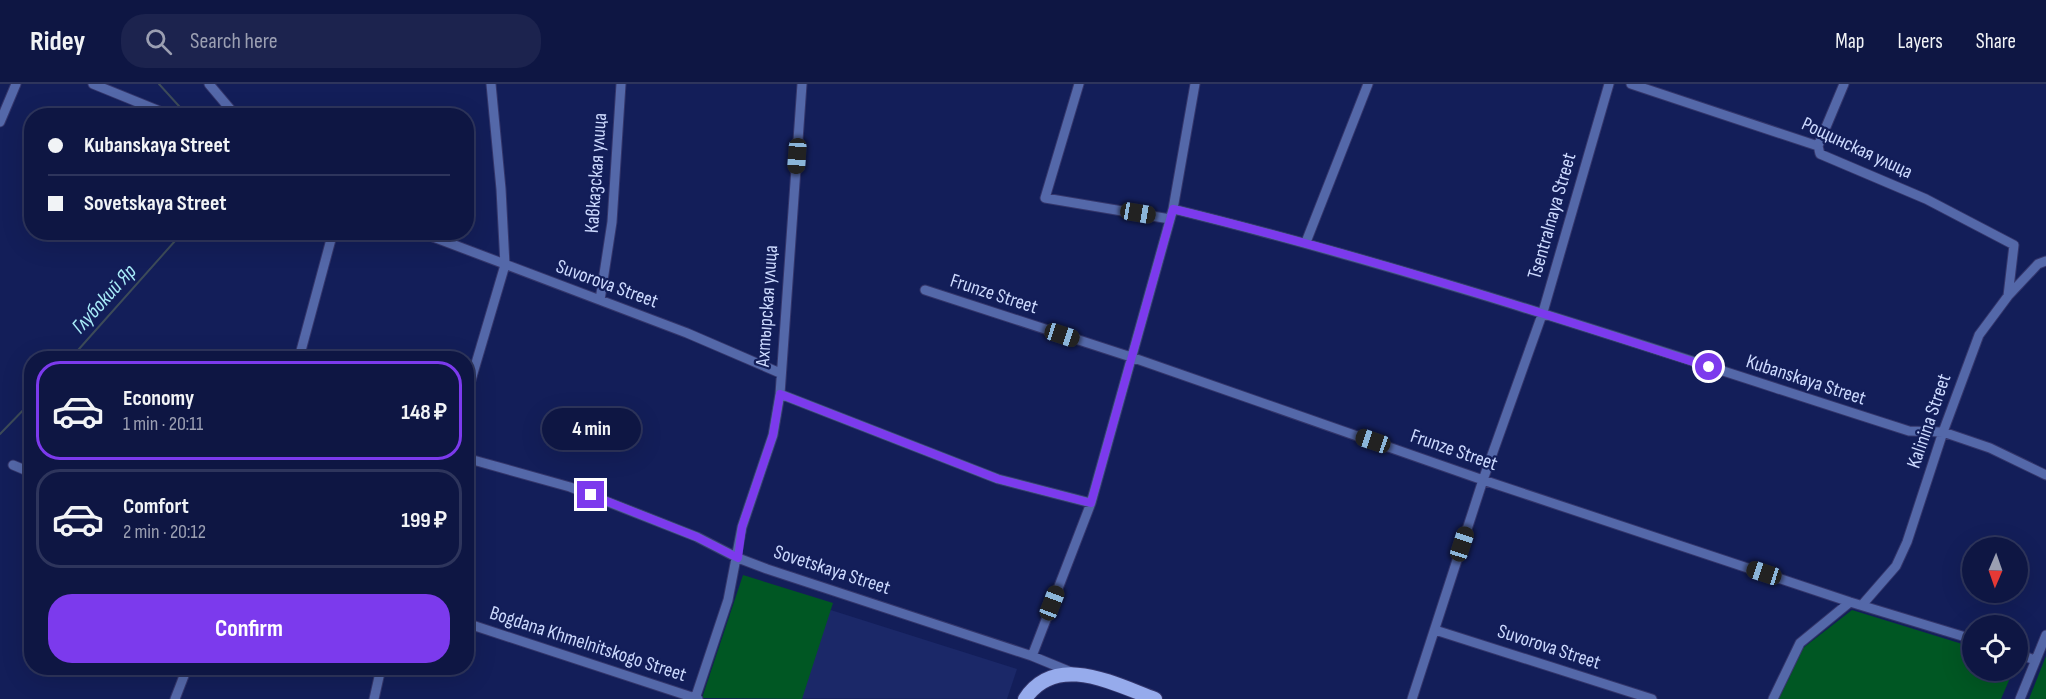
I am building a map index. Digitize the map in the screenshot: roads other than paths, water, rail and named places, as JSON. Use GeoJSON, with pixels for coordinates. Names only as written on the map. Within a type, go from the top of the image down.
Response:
{"type":"FeatureCollection","features":[{"type":"Feature","properties":{"kind":"highway"},"geometry":{"type":"LineString","coordinates":[[1024,699],[1053,677],[1071,672]]}},
{"type":"Feature","properties":{"kind":"highway","name":"Sovetskaya Street"},"geometry":{"type":"LineString","coordinates":[[1071,672],[1105,680],[1155,699]]}},
{"type":"Feature","properties":{"kind":"street"},"geometry":{"type":"LineString","coordinates":[[0,122],[16,84]]}},
{"type":"Feature","properties":{"kind":"street"},"geometry":{"type":"LineString","coordinates":[[93,84],[152,108]]}},
{"type":"Feature","properties":{"kind":"street"},"geometry":{"type":"LineString","coordinates":[[209,84],[229,108]]}},
{"type":"Feature","properties":{"kind":"street"},"geometry":{"type":"LineString","coordinates":[[474,370],[505,265],[501,189],[491,84]]}},
{"type":"Feature","properties":{"kind":"street","name":"Кавказская улица"},"geometry":{"type":"LineString","coordinates":[[600,300],[612,222],[621,84]]}},
{"type":"Feature","properties":{"kind":"street","name":"Ахтырская улица"},"geometry":{"type":"LineString","coordinates":[[696,699],[728,600],[738,558],[742,527],[773,435],[780,394],[802,84]]}},
{"type":"Feature","properties":{"kind":"street","name":"Kubanskaya Street"},"geometry":{"type":"LineString","coordinates":[[1079,84],[1045,198],[1171,214],[1306,242],[1543,312],[1910,431],[1943,432],[1990,448],[2046,475]]}},
{"type":"Feature","properties":{"kind":"street"},"geometry":{"type":"LineString","coordinates":[[1032,656],[1091,503],[1171,214],[1195,84]]}},
{"type":"Feature","properties":{"kind":"street"},"geometry":{"type":"LineString","coordinates":[[1306,242],[1368,84]]}},
{"type":"Feature","properties":{"kind":"street","name":"Tsentralnaya Street"},"geometry":{"type":"LineString","coordinates":[[1412,699],[1483,480],[1543,312],[1609,84]]}},
{"type":"Feature","properties":{"kind":"street","name":"Рощинская улица"},"geometry":{"type":"LineString","coordinates":[[1631,84],[1818,146],[1820,154],[1926,199],[2014,245],[2007,296]]}},
{"type":"Feature","properties":{"kind":"street"},"geometry":{"type":"LineString","coordinates":[[1818,146],[1844,84]]}},
{"type":"Feature","properties":{"kind":"street"},"geometry":{"type":"LineString","coordinates":[[301,351],[331,240]]}},
{"type":"Feature","properties":{"kind":"street","name":"Suvorova Street"},"geometry":{"type":"LineString","coordinates":[[441,240],[687,333],[780,373]]}},
{"type":"Feature","properties":{"kind":"street","name":"Kalinina Street"},"geometry":{"type":"LineString","coordinates":[[1862,605],[1896,566],[1907,542],[1943,432],[1979,335],[2007,296],[2038,264],[2046,261]]}},
{"type":"Feature","properties":{"kind":"street","name":"Frunze Street"},"geometry":{"type":"LineString","coordinates":[[925,290],[1131,357],[1483,480],[1850,602],[1962,636]]}},
{"type":"Feature","properties":{"kind":"street"},"geometry":{"type":"LineString","coordinates":[[780,394],[998,479],[1091,503]]}},
{"type":"Feature","properties":{"kind":"street","name":"Sovetskaya Street"},"geometry":{"type":"LineString","coordinates":[[474,460],[570,487],[697,537],[738,558],[1032,656],[1071,672]]}},
{"type":"Feature","properties":{"kind":"street"},"geometry":{"type":"LineString","coordinates":[[13,465],[24,470]]}},
{"type":"Feature","properties":{"kind":"street"},"geometry":{"type":"LineString","coordinates":[[1773,699],[1800,643],[1850,602]]}},
{"type":"Feature","properties":{"kind":"street","name":"Bogdana Khmelnitskogo Street"},"geometry":{"type":"LineString","coordinates":[[474,626],[696,699]]}},
{"type":"Feature","properties":{"kind":"street","name":"Suvorova Street"},"geometry":{"type":"LineString","coordinates":[[1435,630],[1652,699]]}},
{"type":"Feature","properties":{"kind":"street"},"geometry":{"type":"LineString","coordinates":[[2020,699],[2046,635]]}},
{"type":"Feature","properties":{"kind":"street"},"geometry":{"type":"LineString","coordinates":[[2028,658],[2035,660]]}},
{"type":"Feature","properties":{"kind":"street"},"geometry":{"type":"LineString","coordinates":[[175,699],[184,675]]}},
{"type":"Feature","properties":{"kind":"street"},"geometry":{"type":"LineString","coordinates":[[374,699],[379,675]]}},
{"type":"Feature","properties":{"kind":"waterway","name":"Глубокий Яр"},"geometry":{"type":"LineString","coordinates":[[159,84],[181,108]]}},
{"type":"Feature","properties":{"kind":"waterway","name":"Глубокий Яр"},"geometry":{"type":"LineString","coordinates":[[77,351],[176,240]]}},
{"type":"Feature","properties":{"kind":"waterway","name":"Глубокий Яр"},"geometry":{"type":"LineString","coordinates":[[0,434],[24,409]]}}]}
